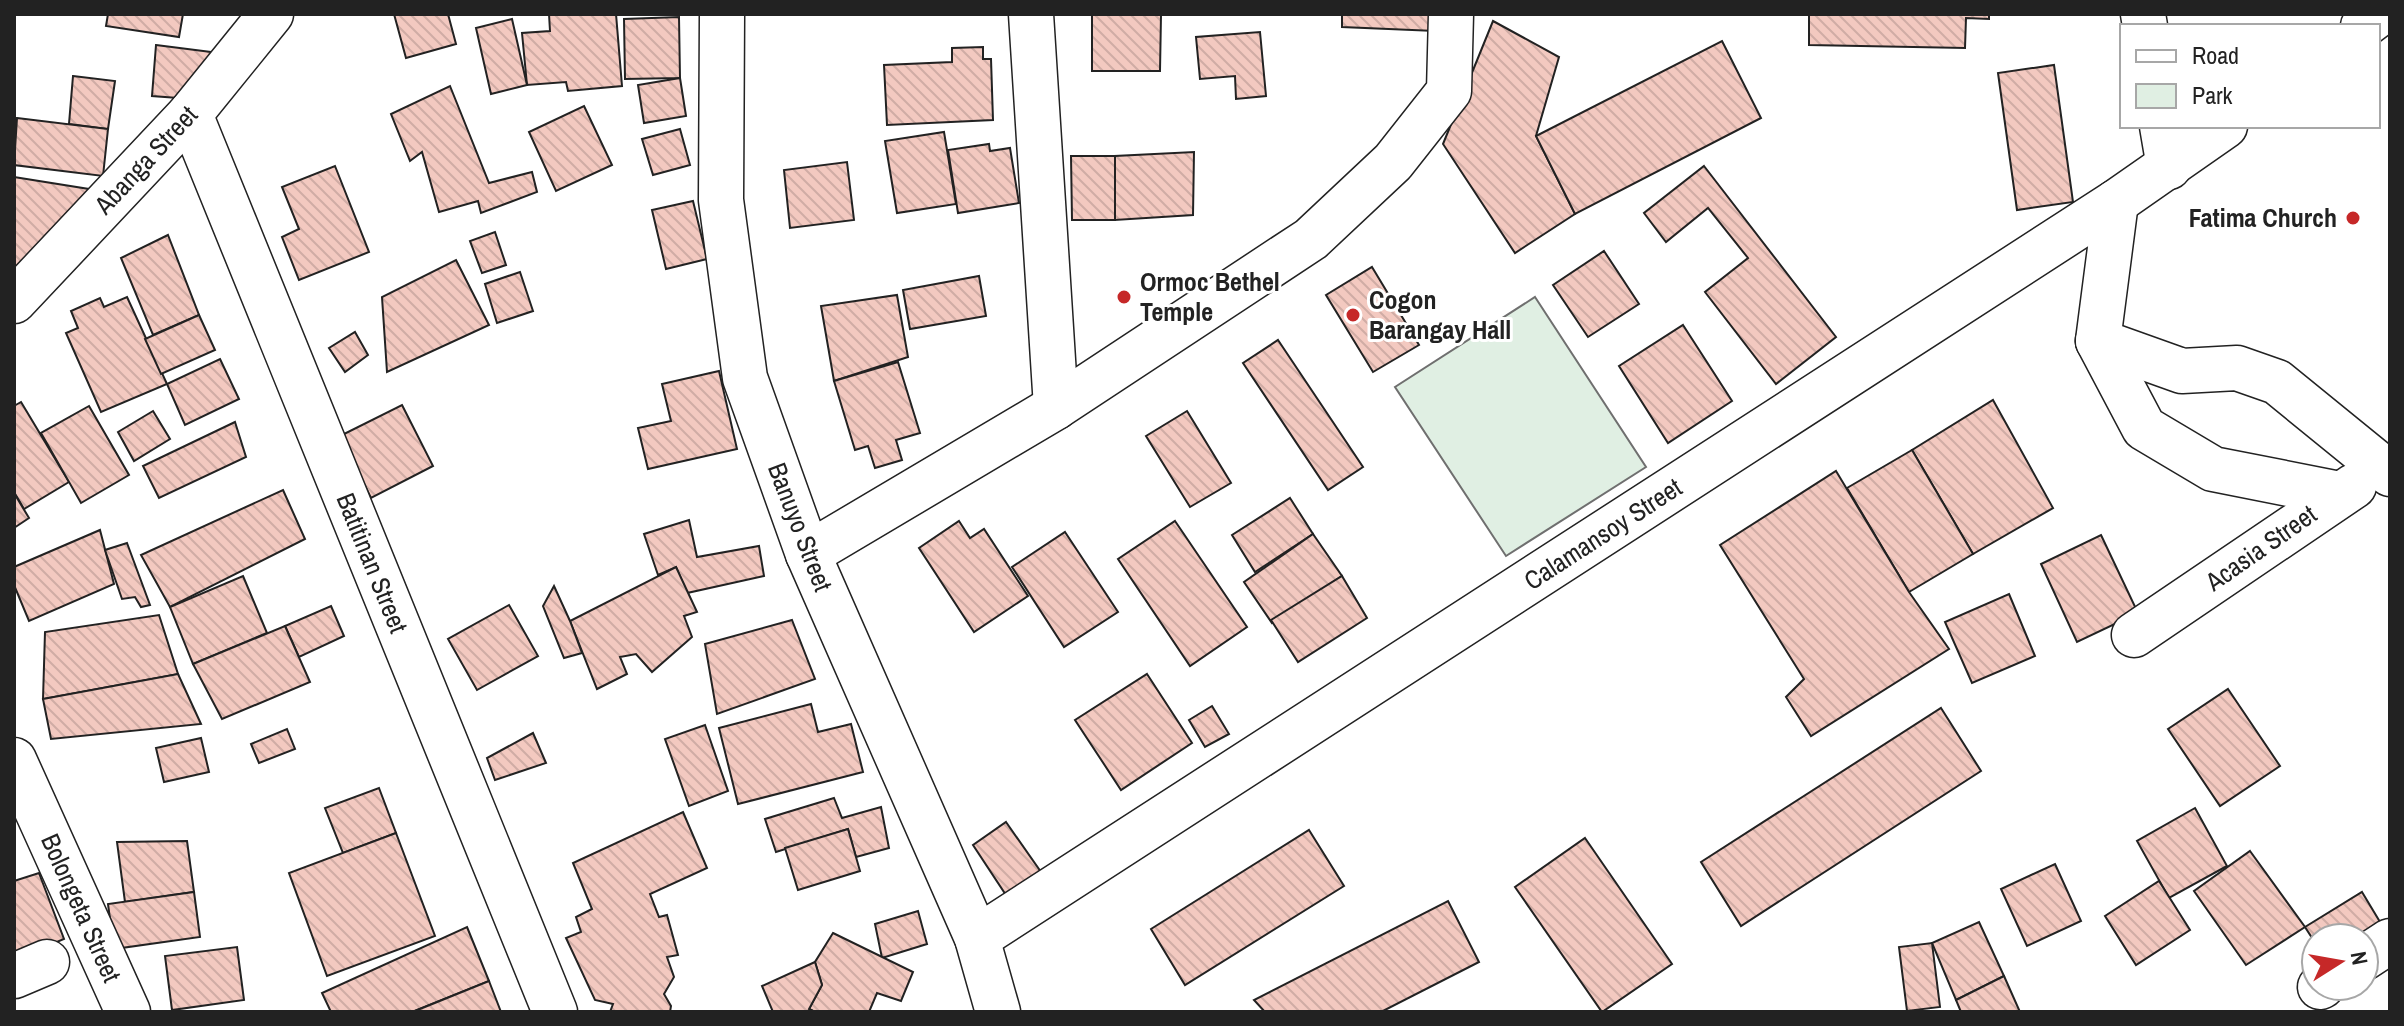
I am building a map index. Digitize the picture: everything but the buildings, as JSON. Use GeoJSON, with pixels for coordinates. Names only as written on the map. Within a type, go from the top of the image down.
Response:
{"type":"FeatureCollection","features":[{"type":"Feature","properties":{"kind":"street","name":"Abanga Street"},"geometry":{"type":"LineString","coordinates":[[14,301],[190,114],[271,14]]}},
{"type":"Feature","properties":{"kind":"street","name":"Banuyo Street"},"geometry":{"type":"LineString","coordinates":[[722,14],[721,200],[745,378],[808,554],[977,938],[998,1012]]}},
{"type":"Feature","properties":{"kind":"street"},"geometry":{"type":"LineString","coordinates":[[1031,14],[1056,407]]}},
{"type":"Feature","properties":{"kind":"street"},"geometry":{"type":"LineString","coordinates":[[808,554],[1056,407],[1311,239],[1393,162],[1449,91],[1451,14]]}},
{"type":"Feature","properties":{"kind":"street","name":"Batitinan Street"},"geometry":{"type":"LineString","coordinates":[[190,114],[555,1012]]}},
{"type":"Feature","properties":{"kind":"street","name":"Calamansoy Street"},"geometry":{"type":"LineString","coordinates":[[977,938],[2116,202],[2166,146],[2219,128]]}},
{"type":"Feature","properties":{"kind":"street"},"geometry":{"type":"LineString","coordinates":[[2116,202],[2098,341],[2144,428],[2213,469],[2340,494]]}},
{"type":"Feature","properties":{"kind":"street"},"geometry":{"type":"LineString","coordinates":[[2098,341],[2182,371],[2237,368],[2277,382],[2389,469]]}},
{"type":"Feature","properties":{"kind":"street","name":"Acasia Street"},"geometry":{"type":"LineString","coordinates":[[2134,635],[2340,494],[2389,469]]}},
{"type":"Feature","properties":{"kind":"street","name":"Bolongeta Street"},"geometry":{"type":"LineString","coordinates":[[14,760],[128,1012]]}},
{"type":"Feature","properties":{"kind":"green space"},"geometry":{"type":"Polygon","coordinates":[[[1535,297],[1646,467],[1506,556],[1395,387],[1535,297]]]}},
{"type":"Feature","properties":{"kind":"place","name":"Fatima Church"},"geometry":{"type":"Point","coordinates":[2353,218]}},
{"type":"Feature","properties":{"kind":"place","name":"Ormoc Bethel Temple"},"geometry":{"type":"Point","coordinates":[1124,297]}},
{"type":"Feature","properties":{"kind":"place","name":"Cogon Barangay Hall"},"geometry":{"type":"Point","coordinates":[1353,315]}}]}
